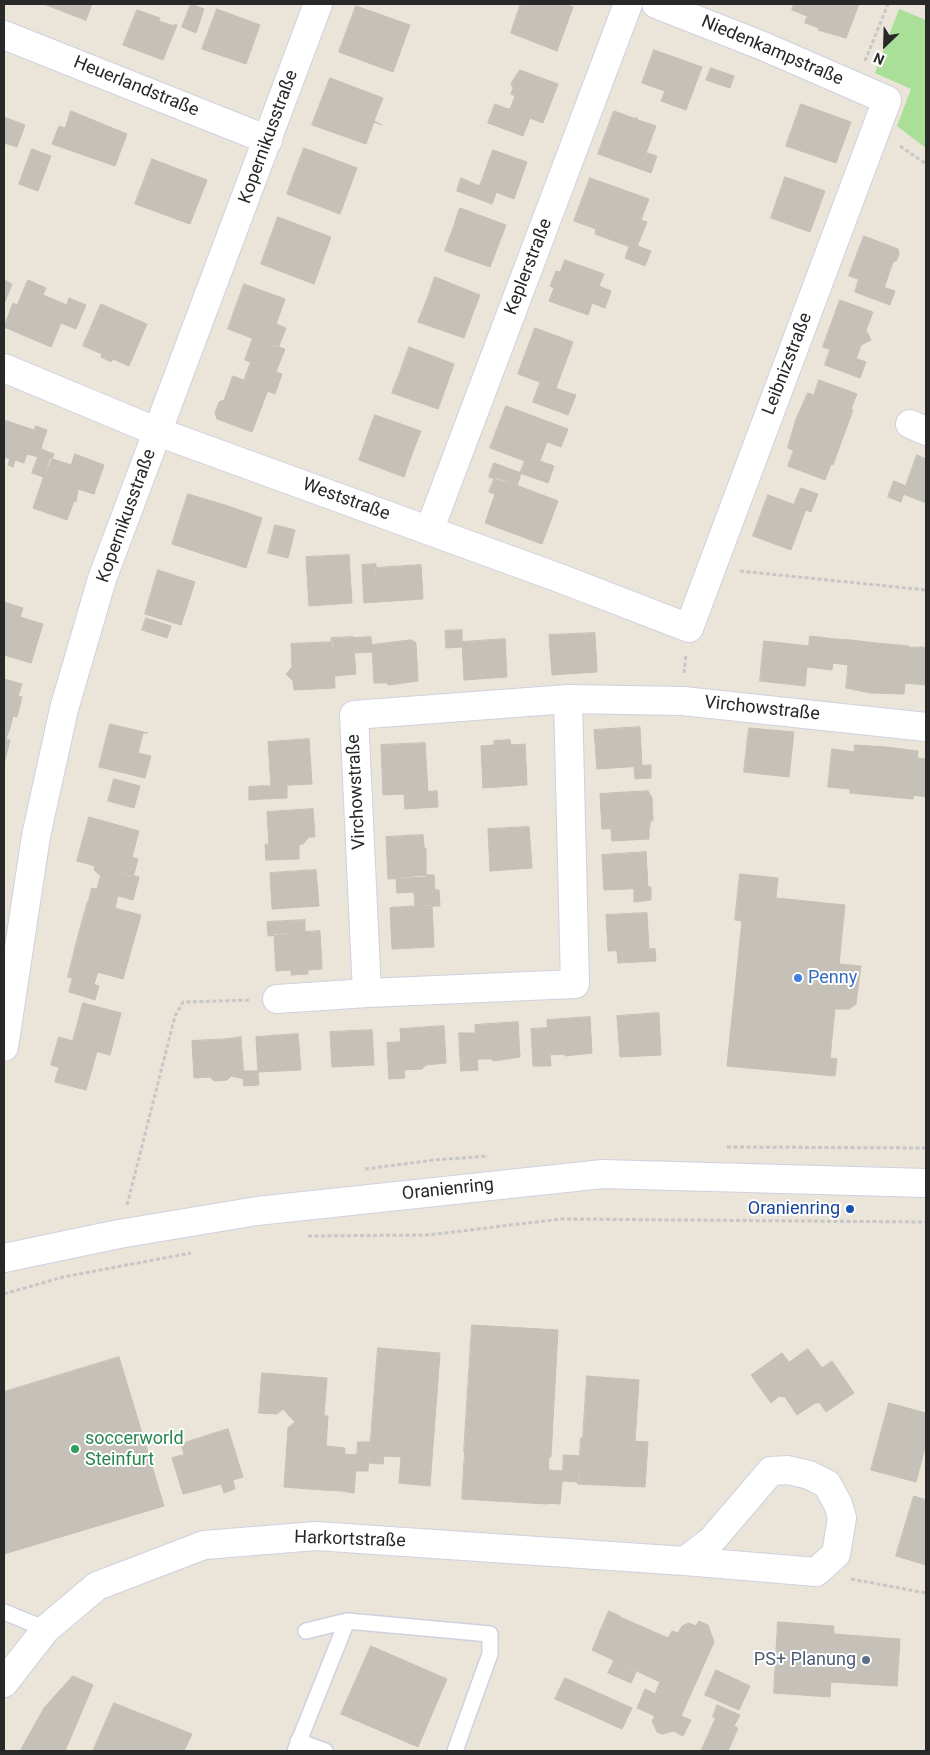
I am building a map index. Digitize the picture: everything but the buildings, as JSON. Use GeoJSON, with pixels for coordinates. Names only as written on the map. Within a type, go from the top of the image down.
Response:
{"type":"FeatureCollection","features":[{"type":"Feature","properties":{"kind":"street","name":"Kopernikusstraße"},"geometry":{"type":"LineString","coordinates":[[4,1047],[36,836],[64,709],[102,578],[318,4]]}},
{"type":"Feature","properties":{"kind":"street","name":"Keplerstraße"},"geometry":{"type":"LineString","coordinates":[[429,531],[628,4]]}},
{"type":"Feature","properties":{"kind":"street","name":"Niedenkampstraße"},"geometry":{"type":"LineString","coordinates":[[656,4],[887,100]]}},
{"type":"Feature","properties":{"kind":"street","name":"Heuerlandstraße"},"geometry":{"type":"LineString","coordinates":[[4,35],[268,140]]}},
{"type":"Feature","properties":{"kind":"street","name":"Leibnizstraße"},"geometry":{"type":"LineString","coordinates":[[689,628],[887,100]]}},
{"type":"Feature","properties":{"kind":"street","name":"Weststraße"},"geometry":{"type":"LineString","coordinates":[[4,368],[158,432],[562,579],[689,628]]}},
{"type":"Feature","properties":{"kind":"street","name":"Virchowstraße"},"geometry":{"type":"LineString","coordinates":[[367,993],[354,715],[568,699],[683,701],[926,727]]}},
{"type":"Feature","properties":{"kind":"street"},"geometry":{"type":"LineString","coordinates":[[277,999],[575,984],[568,699]]}},
{"type":"Feature","properties":{"kind":"street","name":"Oranienring"},"geometry":{"type":"LineString","coordinates":[[4,1258],[119,1234],[257,1211],[602,1174],[926,1183]]}},
{"type":"Feature","properties":{"kind":"street"},"geometry":{"type":"LineString","coordinates":[[685,1560],[712,1540],[771,1471],[788,1470],[809,1475],[827,1484],[842,1518],[836,1554],[816,1572]]}},
{"type":"Feature","properties":{"kind":"street","name":"Harkortstraße"},"geometry":{"type":"LineString","coordinates":[[4,1683],[46,1629],[97,1586],[204,1545],[316,1536],[685,1560],[816,1572]]}},
{"type":"Feature","properties":{"kind":"lane"},"geometry":{"type":"LineString","coordinates":[[4,1612],[46,1629]]}},
{"type":"Feature","properties":{"kind":"lane"},"geometry":{"type":"LineString","coordinates":[[325,1751],[296,1746],[347,1621]]}},
{"type":"Feature","properties":{"kind":"lane"},"geometry":{"type":"LineString","coordinates":[[306,1631],[347,1621],[490,1634],[490,1654],[454,1751]]}},
{"type":"Feature","properties":{"kind":"path"},"geometry":{"type":"LineString","coordinates":[[855,86],[888,4]]}},
{"type":"Feature","properties":{"kind":"path"},"geometry":{"type":"LineString","coordinates":[[713,562],[731,570],[926,590]]}},
{"type":"Feature","properties":{"kind":"path"},"geometry":{"type":"LineString","coordinates":[[683,701],[689,628]]}},
{"type":"Feature","properties":{"kind":"path"},"geometry":{"type":"LineString","coordinates":[[126,1208],[176,1016],[183,1002],[277,999]]}},
{"type":"Feature","properties":{"kind":"path"},"geometry":{"type":"LineString","coordinates":[[306,1236],[428,1236],[561,1219],[926,1222]]}},
{"type":"Feature","properties":{"kind":"path"},"geometry":{"type":"LineString","coordinates":[[4,1294],[63,1277],[200,1251]]}},
{"type":"Feature","properties":{"kind":"path"},"geometry":{"type":"LineString","coordinates":[[816,1572],[926,1593]]}},
{"type":"Feature","properties":{"kind":"green space"},"geometry":{"type":"Polygon","coordinates":[[[899,9],[926,20],[926,148],[897,126],[911,89],[875,73],[899,9]]]}},
{"type":"Feature","properties":{"kind":"place","name":"Penny"},"geometry":{"type":"Point","coordinates":[798,978]}},
{"type":"Feature","properties":{"kind":"place","name":"Oranienring"},"geometry":{"type":"Point","coordinates":[850,1209]}},
{"type":"Feature","properties":{"kind":"place","name":"soccerworld Steinfurt"},"geometry":{"type":"Point","coordinates":[75,1449]}},
{"type":"Feature","properties":{"kind":"place","name":"PS+ Planung"},"geometry":{"type":"Point","coordinates":[866,1660]}}]}
